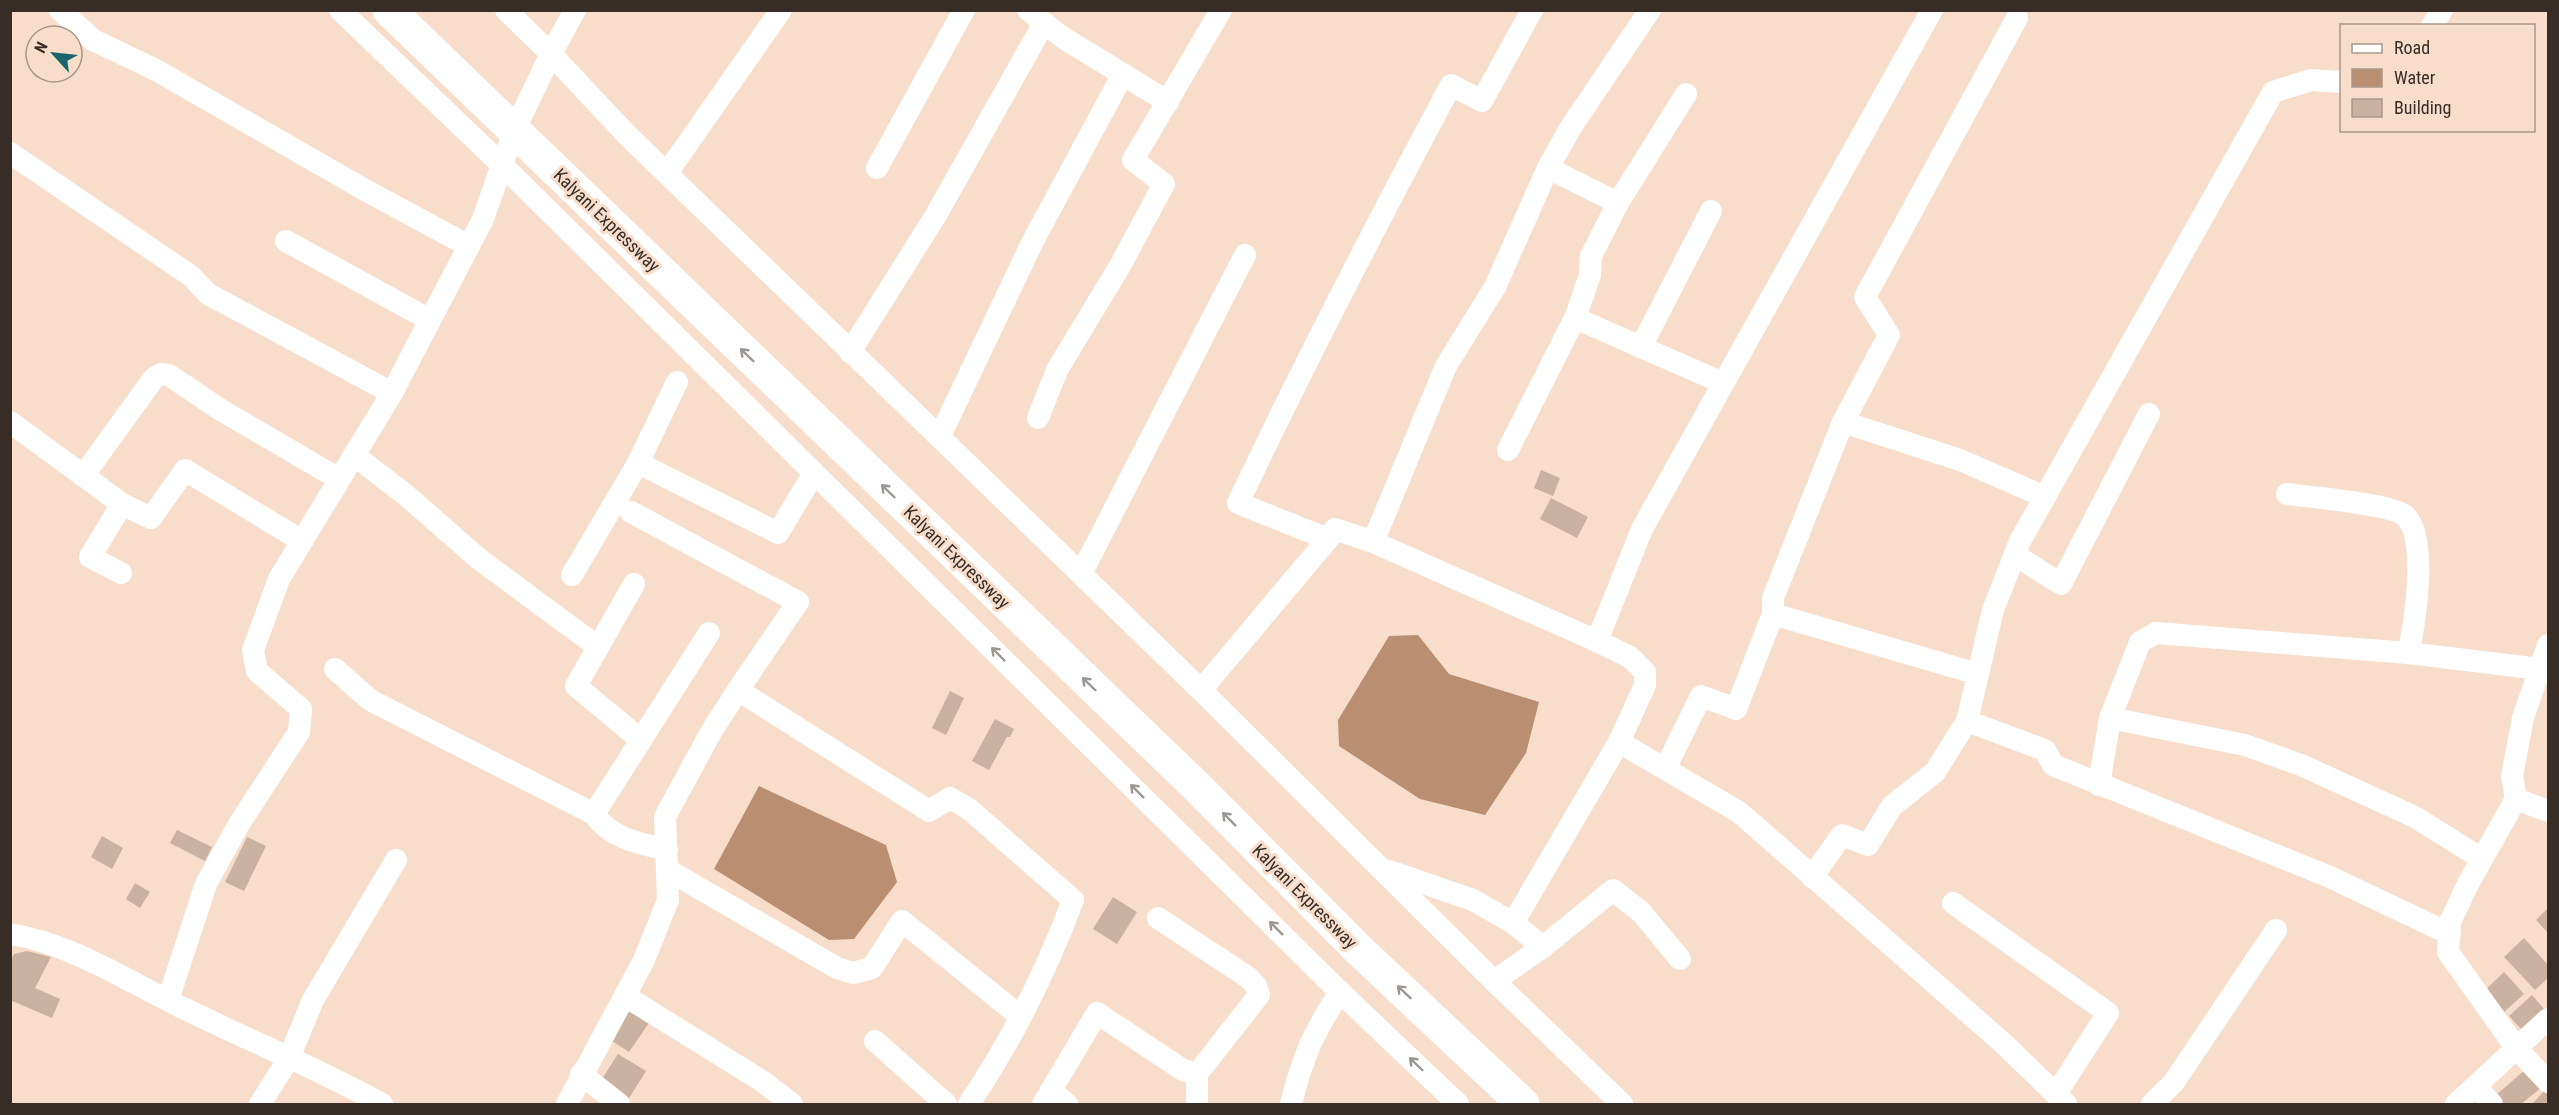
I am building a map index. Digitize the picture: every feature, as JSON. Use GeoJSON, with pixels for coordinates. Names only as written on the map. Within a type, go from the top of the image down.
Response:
{"type":"FeatureCollection","features":[{"type":"Feature","properties":{"kind":"highway","name":"Kalyani Expressway"},"geometry":{"type":"LineString","coordinates":[[389,10],[1194,784],[1359,950],[1523,1104]]}},
{"type":"Feature","properties":{"kind":"street"},"geometry":{"type":"LineString","coordinates":[[60,10],[93,40],[176,81],[365,190],[469,246]]}},
{"type":"Feature","properties":{"kind":"street"},"geometry":{"type":"LineString","coordinates":[[340,10],[502,165],[1340,992],[1458,1104]]}},
{"type":"Feature","properties":{"kind":"street"},"geometry":{"type":"LineString","coordinates":[[506,10],[627,135],[850,352],[940,436],[1622,1104]]}},
{"type":"Feature","properties":{"kind":"street"},"geometry":{"type":"LineString","coordinates":[[168,1000],[206,884],[239,824],[299,732],[301,710],[257,671],[253,650],[279,579],[392,393],[469,246],[483,219],[514,131],[575,10]]}},
{"type":"Feature","properties":{"kind":"street"},"geometry":{"type":"LineString","coordinates":[[667,173],[781,10]]}},
{"type":"Feature","properties":{"kind":"street"},"geometry":{"type":"LineString","coordinates":[[877,168],[964,10]]}},
{"type":"Feature","properties":{"kind":"street"},"geometry":{"type":"LineString","coordinates":[[1038,418],[1058,370],[1164,184],[1133,160],[1221,10]]}},
{"type":"Feature","properties":{"kind":"street"},"geometry":{"type":"LineString","coordinates":[[1328,539],[1238,503],[1366,242],[1451,85],[1482,101],[1532,10]]}},
{"type":"Feature","properties":{"kind":"street"},"geometry":{"type":"LineString","coordinates":[[1373,542],[1446,366],[1495,287],[1548,168],[1570,127],[1650,10]]}},
{"type":"Feature","properties":{"kind":"street"},"geometry":{"type":"LineString","coordinates":[[1598,641],[1642,529],[1932,10]]}},
{"type":"Feature","properties":{"kind":"street"},"geometry":{"type":"LineString","coordinates":[[2433,24],[2442,10]]}},
{"type":"Feature","properties":{"kind":"street"},"geometry":{"type":"LineString","coordinates":[[850,352],[936,215],[1036,17],[1168,102]]}},
{"type":"Feature","properties":{"kind":"street"},"geometry":{"type":"LineString","coordinates":[[1665,769],[1701,696],[1736,709],[1773,614],[1773,598],[1844,422],[1889,335],[1866,297],[2017,18]]}},
{"type":"Feature","properties":{"kind":"street"},"geometry":{"type":"LineString","coordinates":[[940,436],[1033,241],[1123,75]]}},
{"type":"Feature","properties":{"kind":"street"},"geometry":{"type":"LineString","coordinates":[[1812,877],[1842,835],[1868,845],[1892,806],[1935,772],[1967,722],[1993,610],[2015,555],[2045,497],[2273,92],[2310,80],[2340,82]]}},
{"type":"Feature","properties":{"kind":"street"},"geometry":{"type":"LineString","coordinates":[[1508,450],[1575,318],[1590,275],[1591,256],[1618,203],[1686,94]]}},
{"type":"Feature","properties":{"kind":"street"},"geometry":{"type":"LineString","coordinates":[[10,153],[191,276],[208,294],[392,393]]}},
{"type":"Feature","properties":{"kind":"street"},"geometry":{"type":"LineString","coordinates":[[1548,168],[1618,203]]}},
{"type":"Feature","properties":{"kind":"street"},"geometry":{"type":"LineString","coordinates":[[1641,347],[1711,211]]}},
{"type":"Feature","properties":{"kind":"street"},"geometry":{"type":"LineString","coordinates":[[286,241],[430,320]]}},
{"type":"Feature","properties":{"kind":"street"},"geometry":{"type":"LineString","coordinates":[[1081,574],[1245,255]]}},
{"type":"Feature","properties":{"kind":"street"},"geometry":{"type":"LineString","coordinates":[[1575,318],[1724,383]]}},
{"type":"Feature","properties":{"kind":"street"},"geometry":{"type":"LineString","coordinates":[[83,476],[154,378],[161,374],[169,375],[221,410],[339,479]]}},
{"type":"Feature","properties":{"kind":"street"},"geometry":{"type":"LineString","coordinates":[[572,575],[638,463],[677,382]]}},
{"type":"Feature","properties":{"kind":"street"},"geometry":{"type":"LineString","coordinates":[[2015,555],[2061,584],[2149,414]]}},
{"type":"Feature","properties":{"kind":"street"},"geometry":{"type":"LineString","coordinates":[[10,422],[122,504],[151,518],[185,470],[302,541]]}},
{"type":"Feature","properties":{"kind":"street"},"geometry":{"type":"LineString","coordinates":[[1844,422],[1960,460],[2045,497]]}},
{"type":"Feature","properties":{"kind":"street"},"geometry":{"type":"LineString","coordinates":[[354,455],[407,496],[479,559],[598,647]]}},
{"type":"Feature","properties":{"kind":"street"},"geometry":{"type":"LineString","coordinates":[[638,463],[778,533],[814,473]]}},
{"type":"Feature","properties":{"kind":"street"},"geometry":{"type":"LineString","coordinates":[[2287,494],[2385,508],[2403,514],[2411,522],[2418,544],[2414,630],[2408,653]]}},
{"type":"Feature","properties":{"kind":"street"},"geometry":{"type":"LineString","coordinates":[[121,573],[90,556],[122,504]]}},
{"type":"Feature","properties":{"kind":"street"},"geometry":{"type":"LineString","coordinates":[[567,1104],[581,1074],[644,960],[668,900],[665,817],[711,732],[798,603],[631,512]]}},
{"type":"Feature","properties":{"kind":"street"},"geometry":{"type":"LineString","coordinates":[[1200,690],[1335,529],[1373,542],[1630,657],[1646,672],[1645,685],[1619,742],[1513,923]]}},
{"type":"Feature","properties":{"kind":"street"},"geometry":{"type":"LineString","coordinates":[[634,584],[576,686],[641,740]]}},
{"type":"Feature","properties":{"kind":"street"},"geometry":{"type":"LineString","coordinates":[[1773,614],[1978,674]]}},
{"type":"Feature","properties":{"kind":"street"},"geometry":{"type":"LineString","coordinates":[[594,814],[709,633]]}},
{"type":"Feature","properties":{"kind":"street"},"geometry":{"type":"LineString","coordinates":[[2099,785],[2110,718],[2140,642],[2156,633],[2408,653],[2540,669]]}},
{"type":"Feature","properties":{"kind":"street"},"geometry":{"type":"LineString","coordinates":[[2548,645],[2523,718],[2512,776],[2516,799],[2481,859],[2450,922],[2448,952],[2517,1049],[2548,1082]]}},
{"type":"Feature","properties":{"kind":"street"},"geometry":{"type":"LineString","coordinates":[[335,669],[370,700],[594,814],[602,826],[668,860],[825,961],[854,973],[872,968],[902,921],[1021,1017]]}},
{"type":"Feature","properties":{"kind":"street"},"geometry":{"type":"LineString","coordinates":[[738,690],[928,811],[950,798],[969,809],[1073,900],[1051,958],[1021,1017],[999,1060],[969,1104]]}},
{"type":"Feature","properties":{"kind":"street"},"geometry":{"type":"LineString","coordinates":[[2110,718],[2245,745],[2301,765],[2415,818],[2481,859]]}},
{"type":"Feature","properties":{"kind":"street"},"geometry":{"type":"LineString","coordinates":[[1967,722],[2045,750],[2053,765],[2330,877],[2450,934]]}},
{"type":"Feature","properties":{"kind":"street"},"geometry":{"type":"LineString","coordinates":[[1619,742],[1739,812],[2003,1043],[2061,1099],[2108,1013],[1953,903]]}},
{"type":"Feature","properties":{"kind":"street"},"geometry":{"type":"LineString","coordinates":[[2516,799],[2548,811]]}},
{"type":"Feature","properties":{"kind":"street"},"geometry":{"type":"LineString","coordinates":[[260,1104],[289,1058],[313,1000],[396,860]]}},
{"type":"Feature","properties":{"kind":"street"},"geometry":{"type":"LineString","coordinates":[[1382,869],[1473,900],[1513,923],[1543,947]]}},
{"type":"Feature","properties":{"kind":"street"},"geometry":{"type":"LineString","coordinates":[[1494,981],[1543,947],[1613,890],[1641,912],[1680,959]]}},
{"type":"Feature","properties":{"kind":"street"},"geometry":{"type":"LineString","coordinates":[[1158,918],[1249,978],[1256,986],[1259,995],[1197,1074],[1197,1104]]}},
{"type":"Feature","properties":{"kind":"street"},"geometry":{"type":"LineString","coordinates":[[2151,1104],[2174,1083],[2276,930]]}},
{"type":"Feature","properties":{"kind":"street"},"geometry":{"type":"LineString","coordinates":[[10,934],[60,947],[341,1082],[382,1104]]}},
{"type":"Feature","properties":{"kind":"street"},"geometry":{"type":"LineString","coordinates":[[1291,1104],[1301,1063],[1316,1029],[1340,992]]}},
{"type":"Feature","properties":{"kind":"street"},"geometry":{"type":"LineString","coordinates":[[625,996],[762,1081],[792,1104]]}},
{"type":"Feature","properties":{"kind":"street"},"geometry":{"type":"LineString","coordinates":[[1054,1100],[1097,1013],[1183,1070],[1197,1074]]}},
{"type":"Feature","properties":{"kind":"street"},"geometry":{"type":"LineString","coordinates":[[2456,1104],[2548,1019]]}},
{"type":"Feature","properties":{"kind":"street"},"geometry":{"type":"LineString","coordinates":[[875,1041],[946,1104]]}},
{"type":"Feature","properties":{"kind":"street"},"geometry":{"type":"LineString","coordinates":[[581,1074],[619,1104]]}},
{"type":"Feature","properties":{"kind":"street"},"geometry":{"type":"LineString","coordinates":[[2476,1087],[2492,1104]]}},
{"type":"Feature","properties":{"kind":"water"},"geometry":{"type":"Polygon","coordinates":[[[1418,635],[1449,674],[1539,702],[1526,753],[1485,815],[1420,799],[1339,746],[1338,720],[1389,636],[1418,635]]]}},
{"type":"Feature","properties":{"kind":"water"},"geometry":{"type":"Polygon","coordinates":[[[759,786],[886,845],[897,882],[854,939],[829,940],[714,869],[759,786]]]}},
{"type":"Feature","properties":{"kind":"building"},"geometry":{"type":"Polygon","coordinates":[[[1541,470],[1560,478],[1553,496],[1534,488],[1541,470]]]}},
{"type":"Feature","properties":{"kind":"building"},"geometry":{"type":"Polygon","coordinates":[[[1551,498],[1588,517],[1577,538],[1540,519],[1551,498]]]}},
{"type":"Feature","properties":{"kind":"building"},"geometry":{"type":"Polygon","coordinates":[[[950,691],[964,698],[946,735],[932,728],[950,691]]]}},
{"type":"Feature","properties":{"kind":"building"},"geometry":{"type":"Polygon","coordinates":[[[995,719],[1014,729],[1010,737],[1007,737],[989,770],[972,761],[995,719]]]}},
{"type":"Feature","properties":{"kind":"building"},"geometry":{"type":"Polygon","coordinates":[[[177,830],[212,847],[205,861],[170,843],[177,830]]]}},
{"type":"Feature","properties":{"kind":"building"},"geometry":{"type":"Polygon","coordinates":[[[102,836],[123,848],[112,869],[91,857],[102,836]]]}},
{"type":"Feature","properties":{"kind":"building"},"geometry":{"type":"Polygon","coordinates":[[[247,837],[266,846],[244,891],[225,882],[247,837]]]}},
{"type":"Feature","properties":{"kind":"building"},"geometry":{"type":"Polygon","coordinates":[[[135,883],[150,892],[140,908],[126,899],[135,883]]]}},
{"type":"Feature","properties":{"kind":"building"},"geometry":{"type":"Polygon","coordinates":[[[1113,897],[1137,912],[1117,944],[1093,929],[1113,897]]]}},
{"type":"Feature","properties":{"kind":"building"},"geometry":{"type":"Polygon","coordinates":[[[2548,908],[2548,933],[2536,920],[2548,908]]]}},
{"type":"Feature","properties":{"kind":"building"},"geometry":{"type":"Polygon","coordinates":[[[2524,938],[2548,965],[2548,978],[2535,990],[2504,957],[2524,938]]]}},
{"type":"Feature","properties":{"kind":"building"},"geometry":{"type":"Polygon","coordinates":[[[27,951],[51,957],[35,988],[60,999],[52,1018],[10,1000],[10,961],[14,954],[27,951]]]}},
{"type":"Feature","properties":{"kind":"building"},"geometry":{"type":"Polygon","coordinates":[[[2504,972],[2524,994],[2502,1014],[2482,993],[2504,972]]]}},
{"type":"Feature","properties":{"kind":"building"},"geometry":{"type":"Polygon","coordinates":[[[2532,995],[2546,1011],[2524,1032],[2509,1016],[2532,995]]]}},
{"type":"Feature","properties":{"kind":"building"},"geometry":{"type":"Polygon","coordinates":[[[631,1006],[651,1020],[629,1052],[609,1039],[631,1006]]]}},
{"type":"Feature","properties":{"kind":"building"},"geometry":{"type":"Polygon","coordinates":[[[618,1054],[646,1071],[626,1103],[598,1085],[618,1054]]]}},
{"type":"Feature","properties":{"kind":"building"},"geometry":{"type":"Polygon","coordinates":[[[2526,1069],[2542,1087],[2521,1104],[2502,1104],[2495,1096],[2526,1069]]]}},
{"type":"Feature","properties":{"kind":"building"},"geometry":{"type":"Polygon","coordinates":[[[2544,1091],[2548,1095],[2548,1104],[2532,1104],[2544,1091]]]}}]}
